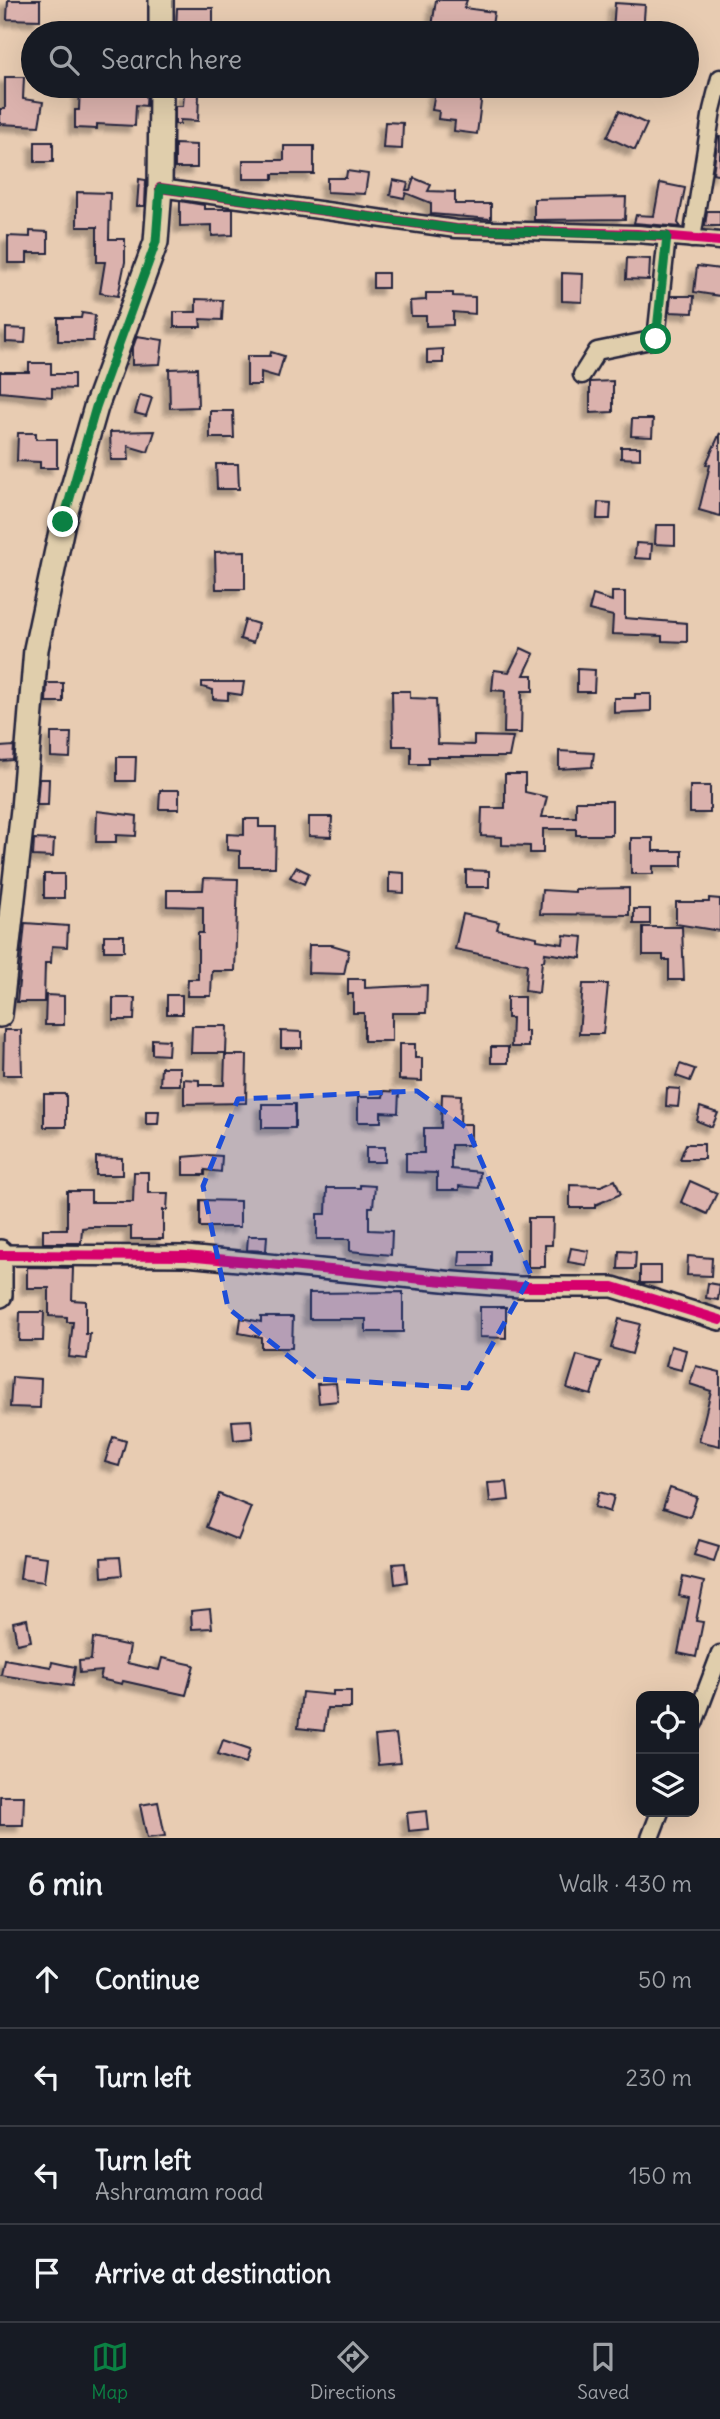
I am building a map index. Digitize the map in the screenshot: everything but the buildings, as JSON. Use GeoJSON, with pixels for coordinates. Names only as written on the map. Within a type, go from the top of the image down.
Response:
{"type":"FeatureCollection","features":[{"type":"Feature","properties":{"kind":"main road"},"geometry":{"type":"LineString","coordinates":[[161,0],[161,21]]}},
{"type":"Feature","properties":{"kind":"main road"},"geometry":{"type":"LineString","coordinates":[[0,1015],[23,809],[36,649],[74,483],[96,407],[156,242],[160,188],[161,98]]}},
{"type":"Feature","properties":{"kind":"main road"},"geometry":{"type":"LineString","coordinates":[[0,1254],[0,1295]]}},
{"type":"Feature","properties":{"kind":"street"},"geometry":{"type":"LineString","coordinates":[[692,239],[712,110],[720,78]]}},
{"type":"Feature","properties":{"kind":"street"},"geometry":{"type":"LineString","coordinates":[[160,188],[456,229],[667,236],[720,241]]}},
{"type":"Feature","properties":{"kind":"street"},"geometry":{"type":"LineString","coordinates":[[582,375],[597,351],[656,339],[667,236]]}},
{"type":"Feature","properties":{"kind":"street"},"geometry":{"type":"LineString","coordinates":[[0,1254],[186,1256],[454,1282],[612,1287],[718,1318]]}},
{"type":"Feature","properties":{"kind":"street"},"geometry":{"type":"LineString","coordinates":[[699,1710],[720,1654]]}},
{"type":"Feature","properties":{"kind":"street"},"geometry":{"type":"LineString","coordinates":[[650,1838],[658,1817]]}},
{"type":"Feature","properties":{"kind":"highlighted area"},"geometry":{"type":"Polygon","coordinates":[[[417,1091],[467,1128],[531,1275],[468,1388],[317,1379],[228,1308],[203,1186],[238,1099],[417,1091]]]}},
{"type":"Feature","properties":{"kind":"cycle path"},"geometry":{"type":"LineString","coordinates":[[160,188],[456,229],[637,234],[720,241]]}},
{"type":"Feature","properties":{"kind":"cycle path"},"geometry":{"type":"LineString","coordinates":[[0,1255],[186,1256],[520,1287],[613,1287],[720,1320]]}},
{"type":"Feature","properties":{"kind":"route"},"geometry":{"type":"LineString","coordinates":[[63,522],[96,407],[156,242],[160,188],[456,229],[667,236],[656,339]]}}]}
